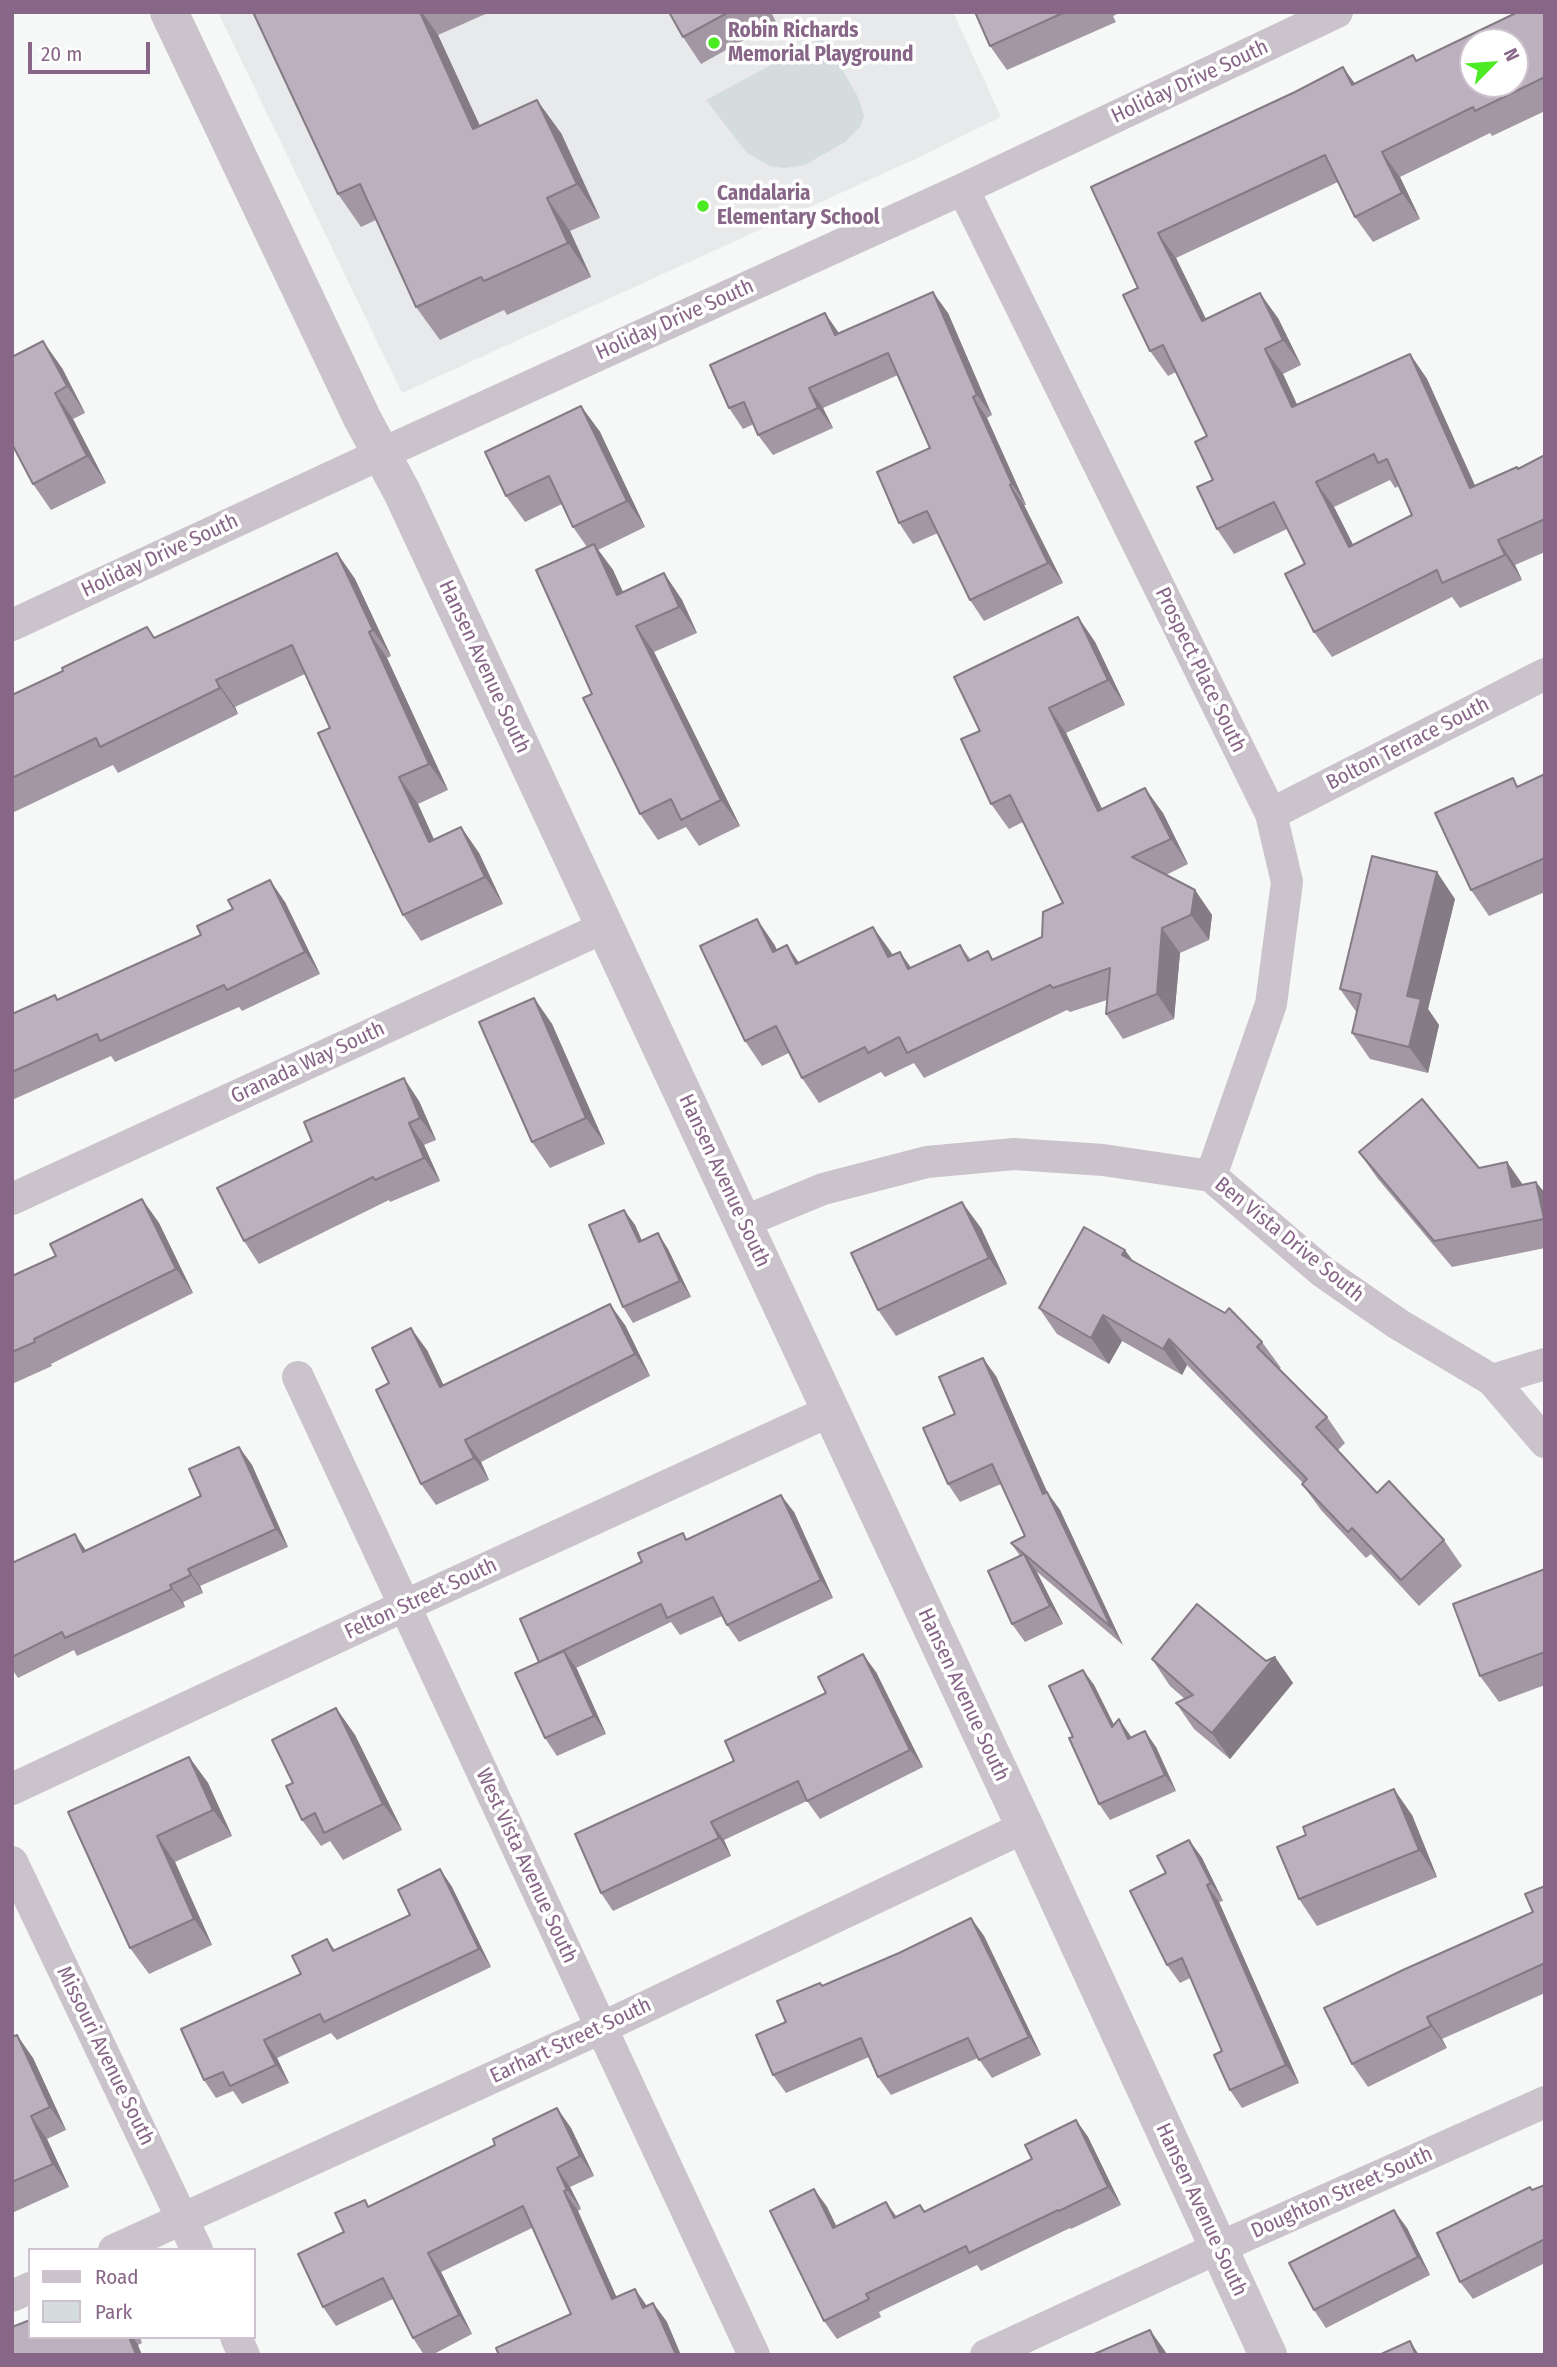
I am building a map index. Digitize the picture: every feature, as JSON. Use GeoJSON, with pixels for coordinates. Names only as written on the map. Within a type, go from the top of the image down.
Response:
{"type":"FeatureCollection","features":[{"type":"Feature","properties":{"kind":"street","name":"Hansen Avenue South"},"geometry":{"type":"LineString","coordinates":[[169,12],[381,454],[402,492],[1025,1827],[1268,2355]]}},
{"type":"Feature","properties":{"kind":"street","name":"Holiday Drive South"},"geometry":{"type":"LineString","coordinates":[[12,625],[963,189],[1337,12]]}},
{"type":"Feature","properties":{"kind":"street","name":"Prospect Place South"},"geometry":{"type":"LineString","coordinates":[[963,189],[1271,814],[1287,882],[1271,1004],[1211,1176]]}},
{"type":"Feature","properties":{"kind":"street","name":"Bolton Terrace South"},"geometry":{"type":"LineString","coordinates":[[1271,814],[1545,674]]}},
{"type":"Feature","properties":{"kind":"street","name":"Granada Way South"},"geometry":{"type":"LineString","coordinates":[[12,1199],[605,927]]}},
{"type":"Feature","properties":{"kind":"street","name":"Ben Vista Drive South"},"geometry":{"type":"LineString","coordinates":[[743,1222],[823,1189],[927,1162],[1014,1154],[1103,1160],[1211,1176],[1322,1272],[1398,1324],[1492,1380],[1545,1442]]}},
{"type":"Feature","properties":{"kind":"street"},"geometry":{"type":"LineString","coordinates":[[1492,1380],[1545,1364]]}},
{"type":"Feature","properties":{"kind":"street","name":"West Vista Avenue South"},"geometry":{"type":"LineString","coordinates":[[298,1377],[754,2355]]}},
{"type":"Feature","properties":{"kind":"street","name":"Felton Street South"},"geometry":{"type":"LineString","coordinates":[[12,1789],[830,1411]]}},
{"type":"Feature","properties":{"kind":"street","name":"Earhart Street South"},"geometry":{"type":"LineString","coordinates":[[118,2248],[601,2028],[1025,1827]]}},
{"type":"Feature","properties":{"kind":"street","name":"Missouri Avenue South"},"geometry":{"type":"LineString","coordinates":[[12,1862],[196,2248]]}},
{"type":"Feature","properties":{"kind":"street","name":"Doughton Street South"},"geometry":{"type":"LineString","coordinates":[[986,2355],[1545,2102]]}},
{"type":"Feature","properties":{"kind":"street"},"geometry":{"type":"LineString","coordinates":[[12,2296],[28,2289]]}},
{"type":"Feature","properties":{"kind":"street"},"geometry":{"type":"LineString","coordinates":[[237,2339],[244,2355]]}},
{"type":"Feature","properties":{"kind":"shaded area","name":"Candalaria Elementary School"},"geometry":{"type":"Polygon","coordinates":[[[218,12],[262,12],[445,319],[590,277],[570,231],[600,217],[497,176],[428,12],[953,12],[1001,117],[926,154],[402,393],[218,12]]]}},
{"type":"Feature","properties":{"kind":"green space"},"geometry":{"type":"Polygon","coordinates":[[[823,37],[858,97],[864,116],[860,127],[845,142],[805,165],[783,168],[770,166],[747,153],[706,100],[823,37]]]}},
{"type":"Feature","properties":{"kind":"building"},"geometry":{"type":"Polygon","coordinates":[[[253,12],[420,12],[473,129],[537,100],[577,184],[547,198],[568,243],[484,281],[481,277],[416,307],[360,184],[338,194],[253,12]]]}},
{"type":"Feature","properties":{"kind":"building"},"geometry":{"type":"Polygon","coordinates":[[[669,12],[729,12],[683,37],[669,12]]]}},
{"type":"Feature","properties":{"kind":"building"},"geometry":{"type":"Polygon","coordinates":[[[975,12],[1065,12],[990,46],[975,12]]]}},
{"type":"Feature","properties":{"kind":"building"},"geometry":{"type":"Polygon","coordinates":[[[1518,12],[1545,12],[1545,77],[1529,85],[1529,28],[1485,28],[1518,12]]]}},
{"type":"Feature","properties":{"kind":"building"},"geometry":{"type":"Polygon","coordinates":[[[1459,40],[1459,98],[1502,98],[1475,111],[1473,107],[1382,152],[1402,193],[1355,217],[1325,155],[1158,233],[1202,321],[1260,293],[1283,340],[1265,349],[1292,407],[1410,354],[1470,488],[1545,455],[1545,519],[1498,540],[1505,555],[1442,583],[1437,570],[1314,632],[1285,574],[1305,564],[1274,502],[1217,529],[1197,487],[1213,480],[1195,442],[1207,436],[1163,345],[1150,351],[1123,295],[1138,288],[1091,187],[1343,67],[1352,85],[1413,55],[1416,61],[1459,40]],[[1374,454],[1316,482],[1349,547],[1412,515],[1387,459],[1378,463],[1374,454]]]}},
{"type":"Feature","properties":{"kind":"building"},"geometry":{"type":"Polygon","coordinates":[[[933,292],[977,395],[973,397],[1012,484],[1010,485],[1048,563],[970,600],[927,511],[899,523],[877,472],[930,448],[888,353],[809,388],[818,408],[758,435],[744,402],[729,408],[710,365],[825,313],[835,335],[933,292]]]}},
{"type":"Feature","properties":{"kind":"building"},"geometry":{"type":"Polygon","coordinates":[[[43,341],[67,386],[55,393],[87,456],[33,484],[12,444],[12,357],[43,341]]]}},
{"type":"Feature","properties":{"kind":"building"},"geometry":{"type":"Polygon","coordinates":[[[581,406],[627,501],[573,527],[549,476],[506,496],[485,452],[581,406]]]}},
{"type":"Feature","properties":{"kind":"building"},"geometry":{"type":"Polygon","coordinates":[[[594,544],[617,595],[664,573],[679,607],[636,626],[721,800],[681,820],[671,799],[640,814],[583,698],[592,694],[536,570],[594,544]]]}},
{"type":"Feature","properties":{"kind":"building"},"geometry":{"type":"Polygon","coordinates":[[[337,553],[373,630],[369,632],[429,764],[399,777],[429,842],[461,827],[485,877],[403,915],[318,733],[330,728],[292,645],[216,680],[220,688],[100,747],[96,738],[12,778],[12,695],[147,627],[154,638],[337,553]]]}},
{"type":"Feature","properties":{"kind":"building"},"geometry":{"type":"Polygon","coordinates":[[[1078,617],[1108,680],[1049,708],[1098,811],[1145,788],[1171,839],[1132,857],[1195,890],[1191,915],[1162,928],[1157,994],[1106,1014],[1110,968],[1053,988],[1050,985],[907,1053],[899,1037],[868,1053],[865,1047],[802,1078],[776,1026],[745,1041],[700,946],[757,919],[773,952],[787,945],[796,964],[873,927],[888,957],[900,952],[908,969],[960,945],[968,961],[988,951],[992,960],[1042,937],[1043,912],[1063,903],[1010,795],[991,804],[961,739],[980,731],[954,677],[1078,617]]]}},
{"type":"Feature","properties":{"kind":"building"},"geometry":{"type":"Polygon","coordinates":[[[1545,774],[1545,858],[1471,890],[1435,813],[1513,778],[1517,787],[1545,774]]]}},
{"type":"Feature","properties":{"kind":"building"},"geometry":{"type":"Polygon","coordinates":[[[1372,856],[1437,872],[1407,996],[1421,999],[1409,1047],[1352,1033],[1361,994],[1340,989],[1372,856]]]}},
{"type":"Feature","properties":{"kind":"building"},"geometry":{"type":"Polygon","coordinates":[[[270,880],[305,952],[227,990],[224,985],[100,1041],[97,1034],[12,1072],[12,1014],[55,995],[57,1000],[201,935],[197,926],[233,909],[228,900],[270,880]]]}},
{"type":"Feature","properties":{"kind":"building"},"geometry":{"type":"Polygon","coordinates":[[[534,998],[586,1118],[532,1142],[479,1022],[534,998]]]}},
{"type":"Feature","properties":{"kind":"building"},"geometry":{"type":"Polygon","coordinates":[[[404,1078],[420,1118],[409,1123],[424,1158],[375,1180],[373,1177],[244,1241],[217,1188],[312,1141],[304,1122],[404,1078]]]}},
{"type":"Feature","properties":{"kind":"building"},"geometry":{"type":"Polygon","coordinates":[[[1422,1099],[1479,1168],[1507,1162],[1512,1187],[1536,1182],[1544,1219],[1434,1241],[1359,1152],[1422,1099]]]}},
{"type":"Feature","properties":{"kind":"building"},"geometry":{"type":"Polygon","coordinates":[[[142,1199],[176,1269],[12,1352],[12,1276],[56,1256],[50,1244],[142,1199]]]}},
{"type":"Feature","properties":{"kind":"building"},"geometry":{"type":"Polygon","coordinates":[[[962,1202],[989,1258],[878,1310],[851,1253],[962,1202]]]}},
{"type":"Feature","properties":{"kind":"building"},"geometry":{"type":"Polygon","coordinates":[[[624,1210],[639,1242],[658,1233],[680,1281],[623,1307],[589,1225],[624,1210]]]}},
{"type":"Feature","properties":{"kind":"building"},"geometry":{"type":"Polygon","coordinates":[[[1084,1227],[1125,1250],[1122,1255],[1225,1313],[1229,1308],[1262,1342],[1257,1347],[1327,1417],[1316,1427],[1377,1493],[1389,1481],[1444,1540],[1401,1580],[1352,1528],[1348,1532],[1302,1484],[1307,1479],[1169,1339],[1163,1349],[1103,1315],[1091,1338],[1039,1308],[1084,1227]]]}},
{"type":"Feature","properties":{"kind":"building"},"geometry":{"type":"Polygon","coordinates":[[[610,1304],[635,1354],[465,1440],[474,1458],[421,1484],[376,1390],[389,1383],[372,1348],[411,1328],[440,1387],[610,1304]]]}},
{"type":"Feature","properties":{"kind":"building"},"geometry":{"type":"Polygon","coordinates":[[[983,1358],[1043,1494],[1047,1492],[1111,1627],[1011,1543],[1025,1536],[992,1464],[948,1484],[923,1428],[955,1414],[939,1377],[983,1358]]]}},
{"type":"Feature","properties":{"kind":"building"},"geometry":{"type":"Polygon","coordinates":[[[239,1447],[276,1529],[188,1569],[191,1575],[170,1585],[172,1589],[65,1638],[62,1632],[12,1657],[12,1563],[75,1534],[83,1552],[201,1496],[189,1469],[239,1447]]]}},
{"type":"Feature","properties":{"kind":"building"},"geometry":{"type":"Polygon","coordinates":[[[781,1495],[821,1580],[727,1625],[713,1597],[667,1618],[661,1604],[539,1662],[520,1619],[642,1562],[638,1553],[683,1533],[686,1540],[781,1495]]]}},
{"type":"Feature","properties":{"kind":"building"},"geometry":{"type":"Polygon","coordinates":[[[1024,1554],[1050,1606],[1012,1624],[988,1571],[1024,1554]]]}},
{"type":"Feature","properties":{"kind":"building"},"geometry":{"type":"Polygon","coordinates":[[[1545,1569],[1545,1652],[1480,1676],[1453,1604],[1545,1569]]]}},
{"type":"Feature","properties":{"kind":"building"},"geometry":{"type":"Polygon","coordinates":[[[1197,1604],[1266,1661],[1275,1657],[1212,1733],[1176,1703],[1193,1695],[1152,1659],[1197,1604]]]}},
{"type":"Feature","properties":{"kind":"building"},"geometry":{"type":"Polygon","coordinates":[[[564,1651],[594,1716],[545,1738],[515,1673],[564,1651]]]}},
{"type":"Feature","properties":{"kind":"building"},"geometry":{"type":"Polygon","coordinates":[[[863,1654],[910,1750],[807,1801],[798,1781],[711,1822],[719,1838],[601,1893],[575,1834],[734,1761],[725,1741],[826,1693],[818,1677],[863,1654]]]}},
{"type":"Feature","properties":{"kind":"building"},"geometry":{"type":"Polygon","coordinates":[[[1083,1670],[1112,1727],[1119,1719],[1128,1739],[1145,1731],[1165,1775],[1099,1804],[1069,1738],[1073,1737],[1049,1686],[1083,1670]]]}},
{"type":"Feature","properties":{"kind":"building"},"geometry":{"type":"Polygon","coordinates":[[[336,1708],[383,1804],[324,1833],[315,1813],[302,1820],[286,1786],[293,1783],[272,1740],[336,1708]]]}},
{"type":"Feature","properties":{"kind":"building"},"geometry":{"type":"Polygon","coordinates":[[[189,1757],[213,1810],[157,1836],[194,1919],[130,1948],[68,1812],[189,1757]]]}},
{"type":"Feature","properties":{"kind":"building"},"geometry":{"type":"Polygon","coordinates":[[[1394,1789],[1419,1850],[1299,1899],[1277,1847],[1306,1835],[1303,1827],[1394,1789]]]}},
{"type":"Feature","properties":{"kind":"building"},"geometry":{"type":"Polygon","coordinates":[[[1189,1840],[1211,1883],[1207,1885],[1286,2065],[1230,2090],[1214,2055],[1222,2051],[1182,1958],[1167,1965],[1130,1891],[1166,1873],[1157,1856],[1189,1840]]]}},
{"type":"Feature","properties":{"kind":"building"},"geometry":{"type":"Polygon","coordinates":[[[440,1869],[479,1949],[324,2022],[320,2014],[264,2040],[276,2065],[230,2086],[223,2072],[204,2080],[181,2029],[301,1974],[292,1956],[327,1939],[333,1951],[410,1915],[398,1890],[440,1869]]]}},
{"type":"Feature","properties":{"kind":"building"},"geometry":{"type":"Polygon","coordinates":[[[1545,1886],[1545,1963],[1427,2017],[1431,2026],[1352,2064],[1324,2008],[1533,1912],[1525,1894],[1545,1886]]]}},
{"type":"Feature","properties":{"kind":"building"},"geometry":{"type":"Polygon","coordinates":[[[971,1918],[1029,2037],[979,2060],[968,2038],[878,2077],[861,2038],[773,2075],[756,2035],[786,2022],[777,2001],[820,1983],[822,1986],[971,1918]]]}},
{"type":"Feature","properties":{"kind":"building"},"geometry":{"type":"Polygon","coordinates":[[[17,2035],[50,2107],[31,2116],[53,2164],[12,2182],[12,2037],[17,2035]]]}},
{"type":"Feature","properties":{"kind":"building"},"geometry":{"type":"Polygon","coordinates":[[[557,2108],[580,2156],[557,2168],[567,2190],[564,2191],[612,2299],[635,2289],[643,2308],[653,2303],[676,2355],[499,2355],[496,2348],[571,2314],[523,2206],[428,2253],[459,2315],[413,2338],[383,2278],[323,2307],[298,2254],[344,2232],[335,2213],[365,2200],[368,2207],[495,2145],[493,2139],[557,2108]]]}},
{"type":"Feature","properties":{"kind":"building"},"geometry":{"type":"Polygon","coordinates":[[[1076,2120],[1108,2187],[969,2253],[966,2246],[866,2294],[869,2299],[824,2321],[770,2211],[814,2189],[833,2228],[886,2202],[894,2218],[920,2205],[924,2212],[1032,2159],[1025,2145],[1076,2120]]]}},
{"type":"Feature","properties":{"kind":"building"},"geometry":{"type":"Polygon","coordinates":[[[1545,2185],[1545,2239],[1460,2282],[1437,2233],[1530,2187],[1532,2190],[1545,2185]]]}},
{"type":"Feature","properties":{"kind":"building"},"geometry":{"type":"Polygon","coordinates":[[[1394,2210],[1418,2257],[1314,2310],[1289,2263],[1394,2210]]]}},
{"type":"Feature","properties":{"kind":"building"},"geometry":{"type":"Polygon","coordinates":[[[28,2321],[28,2339],[130,2339],[136,2355],[12,2355],[12,2327],[28,2321]]]}},
{"type":"Feature","properties":{"kind":"building"},"geometry":{"type":"Polygon","coordinates":[[[1150,2330],[1161,2355],[1092,2355],[1150,2330]]]}},
{"type":"Feature","properties":{"kind":"building"},"geometry":{"type":"Polygon","coordinates":[[[1410,2341],[1416,2355],[1379,2355],[1410,2341]]]}},
{"type":"Feature","properties":{"kind":"place","name":"Robin Richards Memorial Playground"},"geometry":{"type":"Point","coordinates":[714,43]}},
{"type":"Feature","properties":{"kind":"place","name":"Candalaria Elementary School"},"geometry":{"type":"Point","coordinates":[703,206]}}]}
